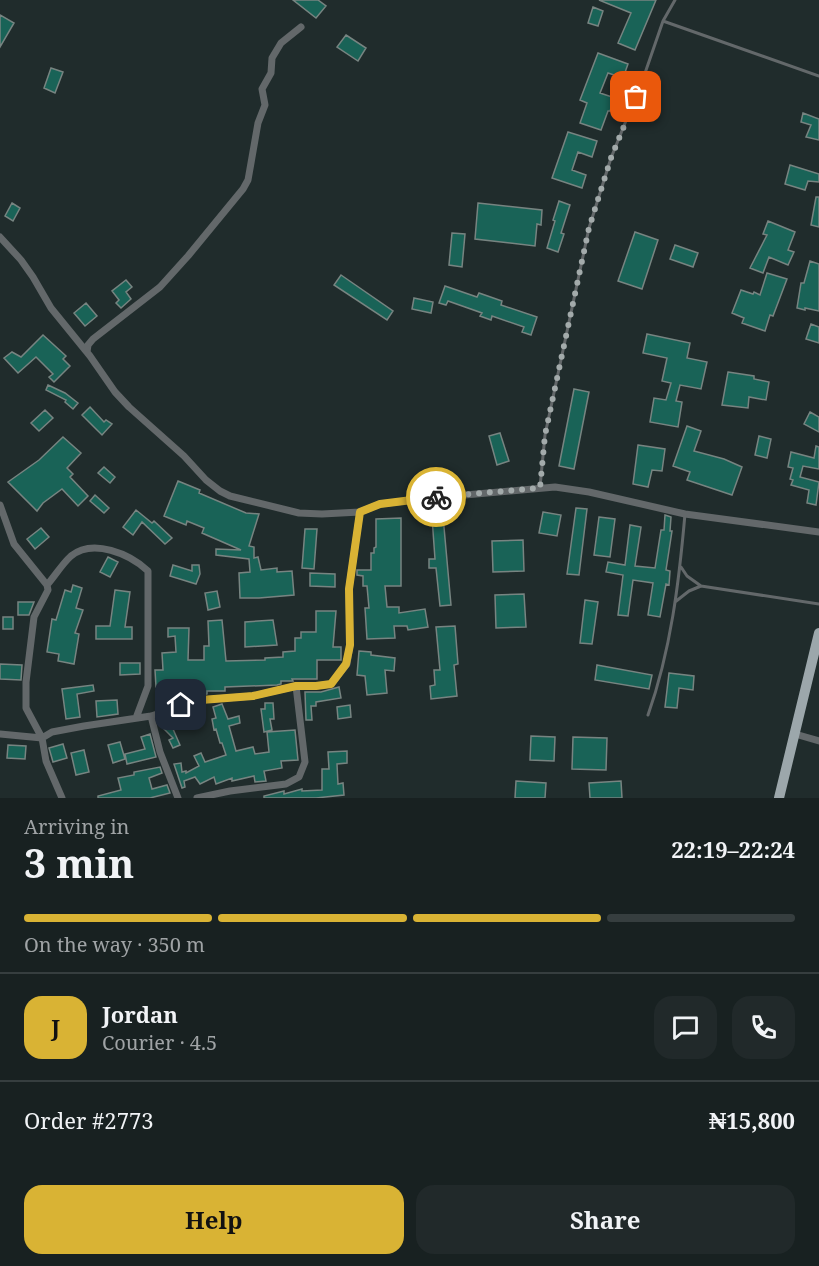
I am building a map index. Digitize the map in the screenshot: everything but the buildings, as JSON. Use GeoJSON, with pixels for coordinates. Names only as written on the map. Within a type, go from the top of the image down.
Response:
{"type":"FeatureCollection","features":[{"type":"Feature","properties":{"kind":"main road"},"geometry":{"type":"LineString","coordinates":[[779,798],[819,633]]}},
{"type":"Feature","properties":{"kind":"street"},"geometry":{"type":"LineString","coordinates":[[87,352],[88,345],[93,339],[160,287],[243,189],[248,180],[258,123],[265,105],[262,89],[271,73],[272,58],[281,43],[301,27]]}},
{"type":"Feature","properties":{"kind":"street"},"geometry":{"type":"LineString","coordinates":[[0,237],[21,260],[51,308],[129,407],[220,491],[230,496],[299,513],[322,514],[360,512],[380,504],[555,487],[582,490],[685,514],[819,532]]}},
{"type":"Feature","properties":{"kind":"street"},"geometry":{"type":"LineString","coordinates":[[0,504],[14,544],[48,585]]}},
{"type":"Feature","properties":{"kind":"street"},"geometry":{"type":"LineString","coordinates":[[0,734],[42,738],[52,732],[151,716],[201,700],[253,696],[296,686],[331,684],[346,664],[350,645],[349,589],[360,512]]}},
{"type":"Feature","properties":{"kind":"street"},"geometry":{"type":"LineString","coordinates":[[62,798],[46,761],[42,738],[26,708],[26,682],[34,617],[48,590],[48,585],[71,557],[81,550],[109,549],[133,560],[148,571],[148,686],[136,718]]}},
{"type":"Feature","properties":{"kind":"street"},"geometry":{"type":"LineString","coordinates":[[197,798],[286,784],[300,777],[305,762],[296,686]]}},
{"type":"Feature","properties":{"kind":"street"},"geometry":{"type":"LineString","coordinates":[[151,716],[160,752],[178,798]]}},
{"type":"Feature","properties":{"kind":"street"},"geometry":{"type":"LineString","coordinates":[[795,734],[819,741]]}},
{"type":"Feature","properties":{"kind":"lane"},"geometry":{"type":"LineString","coordinates":[[540,488],[545,435],[589,228],[611,158],[663,21],[675,0]]}},
{"type":"Feature","properties":{"kind":"lane"},"geometry":{"type":"LineString","coordinates":[[663,21],[819,76]]}},
{"type":"Feature","properties":{"kind":"lane"},"geometry":{"type":"LineString","coordinates":[[648,715],[659,684],[675,602],[685,514]]}},
{"type":"Feature","properties":{"kind":"lane"},"geometry":{"type":"LineString","coordinates":[[680,565],[687,576],[701,586],[819,604]]}},
{"type":"Feature","properties":{"kind":"lane"},"geometry":{"type":"LineString","coordinates":[[675,602],[689,591],[701,586]]}},
{"type":"Feature","properties":{"kind":"way so far"},"geometry":{"type":"LineString","coordinates":[[436,497],[540,488],[545,435],[589,228],[611,158],[636,97]]}},
{"type":"Feature","properties":{"kind":"route"},"geometry":{"type":"LineString","coordinates":[[181,705],[201,700],[253,696],[296,686],[331,684],[346,664],[350,645],[349,589],[360,512],[380,504],[436,497]]}}]}
